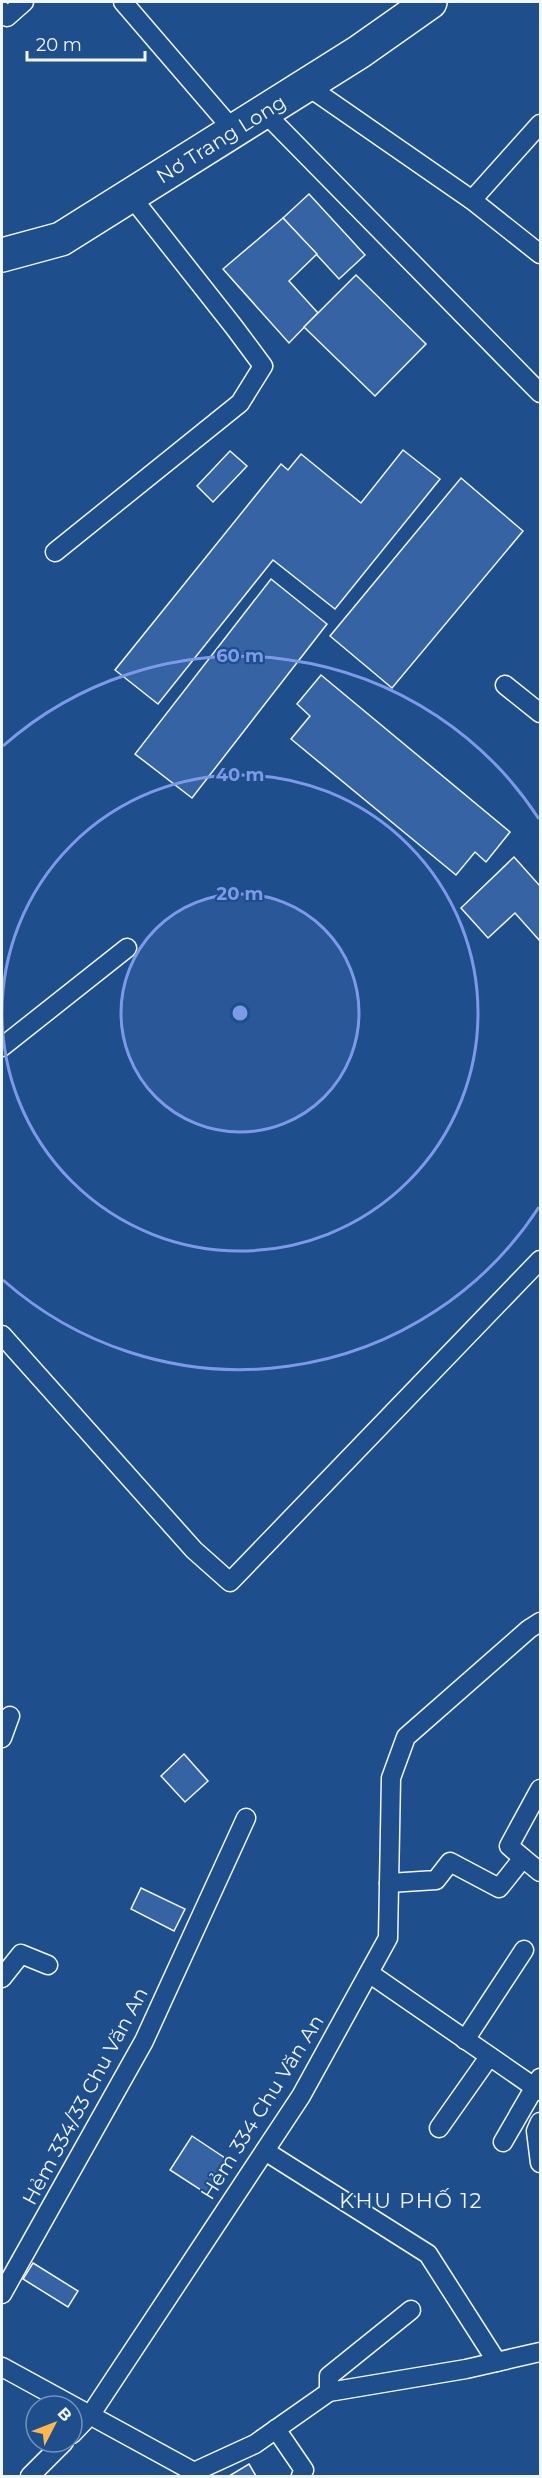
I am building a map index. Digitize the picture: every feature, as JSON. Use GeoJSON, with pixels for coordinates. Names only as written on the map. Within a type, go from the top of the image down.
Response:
{"type":"FeatureCollection","features":[{"type":"Feature","properties":{"kind":"main road","name":"Nơ Trang Long"},"geometry":{"type":"LineString","coordinates":[[2,255],[61,239],[359,52],[430,2]]}},
{"type":"Feature","properties":{"kind":"lane"},"geometry":{"type":"LineString","coordinates":[[3,17],[24,2]]}},
{"type":"Feature","properties":{"kind":"lane"},"geometry":{"type":"LineString","coordinates":[[123,2],[234,130]]}},
{"type":"Feature","properties":{"kind":"lane"},"geometry":{"type":"LineString","coordinates":[[306,85],[472,200],[540,254]]}},
{"type":"Feature","properties":{"kind":"lane"},"geometry":{"type":"LineString","coordinates":[[264,112],[540,393]]}},
{"type":"Feature","properties":{"kind":"lane"},"geometry":{"type":"LineString","coordinates":[[472,200],[540,124]]}},
{"type":"Feature","properties":{"kind":"lane"},"geometry":{"type":"LineString","coordinates":[[55,552],[240,403],[263,366],[130,195]]}},
{"type":"Feature","properties":{"kind":"lane"},"geometry":{"type":"LineString","coordinates":[[505,685],[540,713]]}},
{"type":"Feature","properties":{"kind":"lane"},"geometry":{"type":"LineString","coordinates":[[2,1047],[128,948]]}},
{"type":"Feature","properties":{"kind":"lane"},"geometry":{"type":"LineString","coordinates":[[2,1335],[194,1550],[230,1582],[540,1260]]}},
{"type":"Feature","properties":{"kind":"lane","name":"Hẻm 334 Chu Văn An"},"geometry":{"type":"LineString","coordinates":[[84,2421],[301,2096],[388,1938],[390,1778],[406,1737],[529,1629],[540,1622]]}},
{"type":"Feature","properties":{"kind":"lane"},"geometry":{"type":"LineString","coordinates":[[2,1738],[10,1716]]}},
{"type":"Feature","properties":{"kind":"lane"},"geometry":{"type":"LineString","coordinates":[[540,1789],[509,1846],[540,1872]]}},
{"type":"Feature","properties":{"kind":"lane","name":"Hẻm 334/33 Chu Văn An"},"geometry":{"type":"LineString","coordinates":[[2,2294],[144,2041],[246,1818]]}},
{"type":"Feature","properties":{"kind":"lane"},"geometry":{"type":"LineString","coordinates":[[389,1882],[436,1880],[450,1862],[500,1888],[524,1858]]}},
{"type":"Feature","properties":{"kind":"lane"},"geometry":{"type":"LineString","coordinates":[[465,2040],[524,1950]]}},
{"type":"Feature","properties":{"kind":"lane"},"geometry":{"type":"LineString","coordinates":[[2,1978],[21,1954],[48,1965]]}},
{"type":"Feature","properties":{"kind":"lane"},"geometry":{"type":"LineString","coordinates":[[369,1973],[489,2057],[538,2085],[503,2142]]}},
{"type":"Feature","properties":{"kind":"lane"},"geometry":{"type":"LineString","coordinates":[[439,2128],[489,2057]]}},
{"type":"Feature","properties":{"kind":"lane"},"geometry":{"type":"LineString","coordinates":[[540,2122],[536,2131],[540,2163]]}},
{"type":"Feature","properties":{"kind":"lane"},"geometry":{"type":"LineString","coordinates":[[265,2151],[428,2254],[497,2362]]}},
{"type":"Feature","properties":{"kind":"lane"},"geometry":{"type":"LineString","coordinates":[[329,2392],[329,2376],[411,2310]]}},
{"type":"Feature","properties":{"kind":"lane"},"geometry":{"type":"LineString","coordinates":[[2,2367],[195,2472],[255,2444],[329,2392],[497,2362],[540,2352]]}},
{"type":"Feature","properties":{"kind":"lane"},"geometry":{"type":"LineString","coordinates":[[276,2429],[303,2470],[301,2476]]}},
{"type":"Feature","properties":{"kind":"lane"},"geometry":{"type":"LineString","coordinates":[[30,2476],[52,2454]]}},
{"type":"Feature","properties":{"kind":"building"},"geometry":{"type":"Polygon","coordinates":[[[309,194],[365,255],[339,279],[283,218],[309,194]]]}},
{"type":"Feature","properties":{"kind":"building"},"geometry":{"type":"Polygon","coordinates":[[[283,218],[317,254],[289,281],[318,313],[289,343],[223,269],[283,218]]]}},
{"type":"Feature","properties":{"kind":"building"},"geometry":{"type":"Polygon","coordinates":[[[356,275],[426,344],[375,396],[304,327],[356,275]]]}},
{"type":"Feature","properties":{"kind":"building"},"geometry":{"type":"Polygon","coordinates":[[[403,450],[440,479],[335,609],[273,560],[158,704],[115,670],[281,464],[288,470],[301,454],[361,503],[403,450]]]}},
{"type":"Feature","properties":{"kind":"building"},"geometry":{"type":"Polygon","coordinates":[[[230,451],[247,466],[213,502],[197,486],[230,451]]]}},
{"type":"Feature","properties":{"kind":"building"},"geometry":{"type":"Polygon","coordinates":[[[461,478],[523,531],[392,688],[330,636],[461,478]]]}},
{"type":"Feature","properties":{"kind":"building"},"geometry":{"type":"Polygon","coordinates":[[[271,579],[327,624],[192,798],[135,754],[271,579]]]}},
{"type":"Feature","properties":{"kind":"building"},"geometry":{"type":"Polygon","coordinates":[[[321,675],[510,832],[486,862],[475,852],[456,875],[291,739],[310,716],[297,704],[321,675]]]}},
{"type":"Feature","properties":{"kind":"building"},"geometry":{"type":"Polygon","coordinates":[[[514,857],[540,886],[540,941],[515,913],[488,938],[461,908],[514,857]]]}},
{"type":"Feature","properties":{"kind":"building"},"geometry":{"type":"Polygon","coordinates":[[[184,1754],[208,1781],[185,1802],[161,1776],[184,1754]]]}},
{"type":"Feature","properties":{"kind":"building"},"geometry":{"type":"Polygon","coordinates":[[[141,1888],[185,1909],[174,1931],[131,1909],[141,1888]]]}},
{"type":"Feature","properties":{"kind":"building"},"geometry":{"type":"Polygon","coordinates":[[[192,2136],[228,2160],[207,2194],[170,2170],[192,2136]]]}},
{"type":"Feature","properties":{"kind":"building"},"geometry":{"type":"Polygon","coordinates":[[[33,2263],[78,2291],[68,2307],[23,2279],[33,2263]]]}},
{"type":"Feature","properties":{"kind":"building"},"geometry":{"type":"Polygon","coordinates":[[[249,2464],[256,2476],[229,2476],[249,2464]]]}},
{"type":"Feature","properties":{"kind":"district","name":"KHU PHỐ 12"},"geometry":{"type":"Point","coordinates":[411,2200]}}]}
